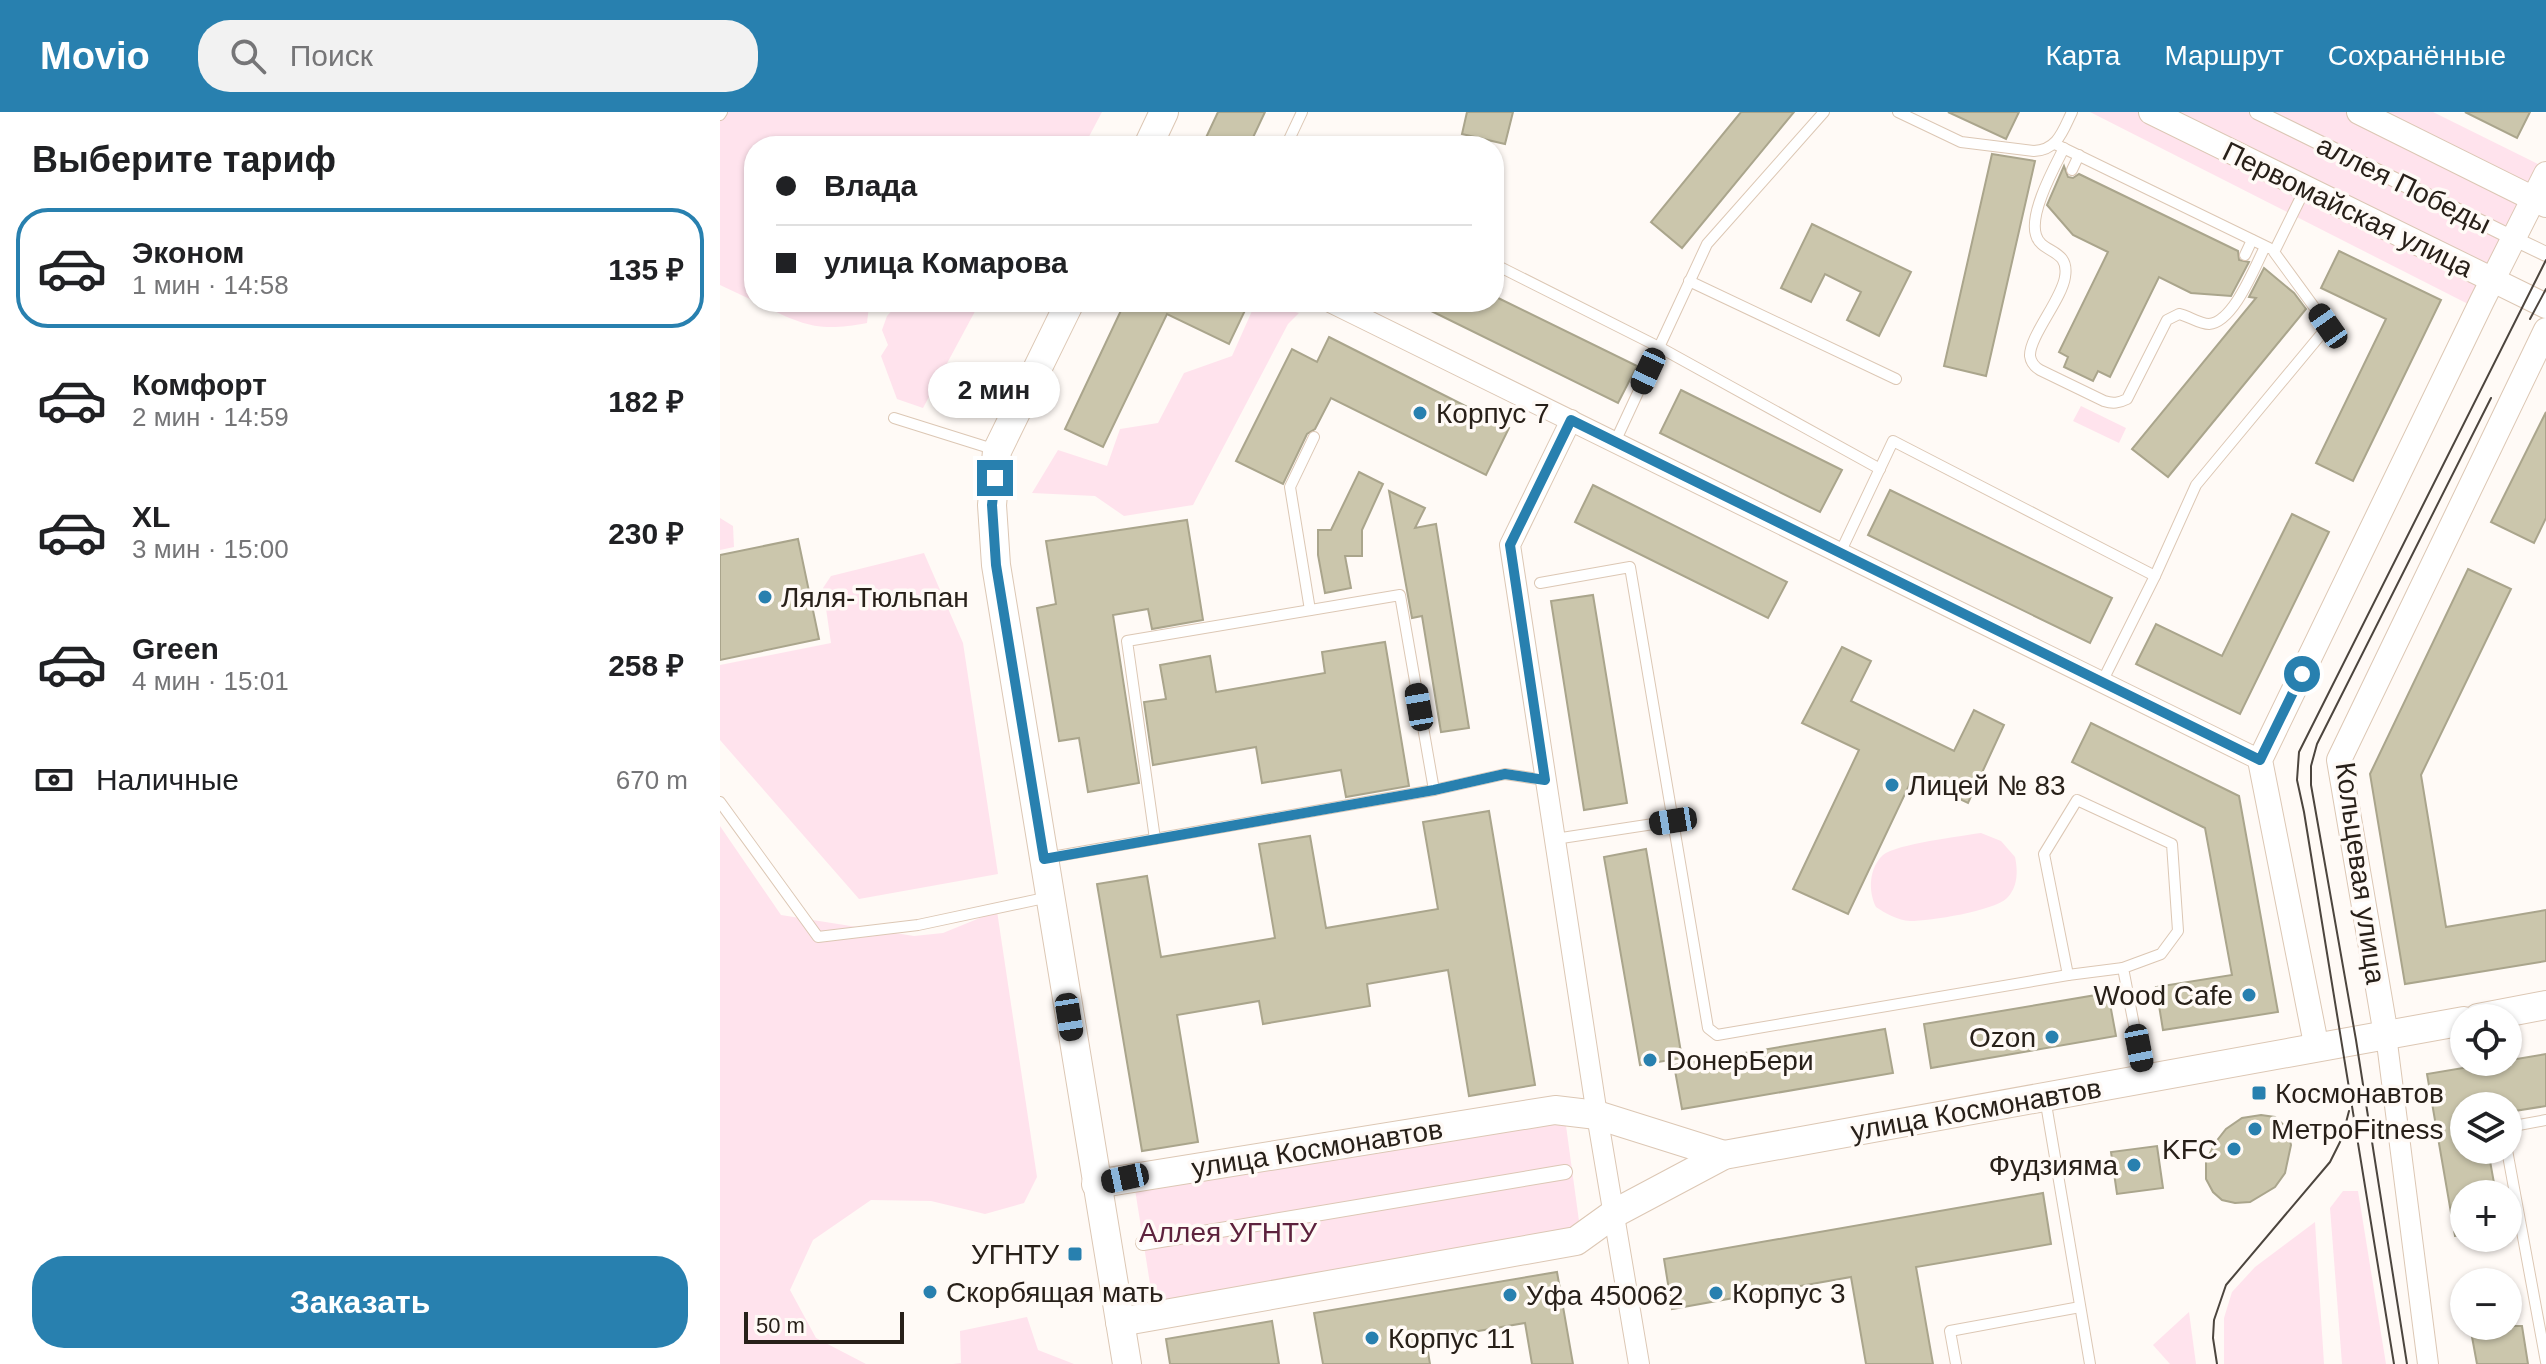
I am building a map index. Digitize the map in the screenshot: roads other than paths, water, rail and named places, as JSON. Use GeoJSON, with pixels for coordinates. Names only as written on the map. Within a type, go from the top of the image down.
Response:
{"type":"FeatureCollection","features":[{"type":"Feature","properties":{"kind":"main road"},"geometry":{"type":"LineString","coordinates":[[1153,136],[1164,112]]}},
{"type":"Feature","properties":{"kind":"main road"},"geometry":{"type":"LineString","coordinates":[[1065,312],[997,451],[992,505],[996,565],[1127,1364]]}},
{"type":"Feature","properties":{"kind":"main road"},"geometry":{"type":"LineString","coordinates":[[2522,1010],[2546,1005]]}},
{"type":"Feature","properties":{"kind":"main road","name":"улица Космонавтов"},"geometry":{"type":"LineString","coordinates":[[1120,1322],[1576,1241],[1615,1213],[1724,1155],[2450,1024]]}},
{"type":"Feature","properties":{"kind":"main road","name":"улица Космонавтов"},"geometry":{"type":"LineString","coordinates":[[1096,1184],[1555,1110],[1597,1115],[1724,1155]]}},
{"type":"Feature","properties":{"kind":"street","name":"Первомайская улица"},"geometry":{"type":"LineString","coordinates":[[2151,112],[2546,306]]}},
{"type":"Feature","properties":{"kind":"street","name":"аллея Победы"},"geometry":{"type":"LineString","coordinates":[[2257,112],[2507,235]]}},
{"type":"Feature","properties":{"kind":"street"},"geometry":{"type":"LineString","coordinates":[[2359,112],[2540,202]]}},
{"type":"Feature","properties":{"kind":"street"},"geometry":{"type":"LineString","coordinates":[[2317,1049],[2260,760],[2492,280],[2540,202],[2546,174]]}},
{"type":"Feature","properties":{"kind":"street","name":"аллея Победы"},"geometry":{"type":"LineString","coordinates":[[2523,243],[2546,254]]}},
{"type":"Feature","properties":{"kind":"street"},"geometry":{"type":"LineString","coordinates":[[1350,312],[2260,760]]}},
{"type":"Feature","properties":{"kind":"street","name":"Кольцевая улица"},"geometry":{"type":"LineString","coordinates":[[2428,1364],[2386,1035],[2339,760],[2546,330]]}},
{"type":"Feature","properties":{"kind":"street"},"geometry":{"type":"LineString","coordinates":[[1571,420],[1510,545],[1597,1115],[1639,1364]]}},
{"type":"Feature","properties":{"kind":"street"},"geometry":{"type":"LineString","coordinates":[[1143,1243],[1565,1172]]}},
{"type":"Feature","properties":{"kind":"lane"},"geometry":{"type":"LineString","coordinates":[[1291,136],[1302,112]]}},
{"type":"Feature","properties":{"kind":"lane"},"geometry":{"type":"LineString","coordinates":[[1615,442],[1707,244],[1824,112]]}},
{"type":"Feature","properties":{"kind":"lane"},"geometry":{"type":"LineString","coordinates":[[1898,112],[1961,142],[2034,151],[2060,146],[2252,240],[2269,249],[2328,326],[2196,485],[2102,682]]}},
{"type":"Feature","properties":{"kind":"lane"},"geometry":{"type":"LineString","coordinates":[[2072,112],[2042,193],[2035,230],[2040,243],[2058,253],[2066,270],[2063,284],[2030,351],[2033,364],[2040,370],[2104,401],[2114,403],[2127,399],[2167,320],[2179,314],[2206,324],[2222,319],[2240,296],[2306,187]]}},
{"type":"Feature","properties":{"kind":"lane"},"geometry":{"type":"LineString","coordinates":[[2072,170],[2079,155]]}},
{"type":"Feature","properties":{"kind":"lane"},"geometry":{"type":"LineString","coordinates":[[2245,255],[2252,240]]}},
{"type":"Feature","properties":{"kind":"lane"},"geometry":{"type":"LineString","coordinates":[[1504,269],[1659,347],[1880,469]]}},
{"type":"Feature","properties":{"kind":"lane"},"geometry":{"type":"LineString","coordinates":[[1689,281],[1896,379]]}},
{"type":"Feature","properties":{"kind":"lane"},"geometry":{"type":"LineString","coordinates":[[894,418],[997,451]]}},
{"type":"Feature","properties":{"kind":"lane"},"geometry":{"type":"LineString","coordinates":[[1310,610],[1290,487],[1314,437]]}},
{"type":"Feature","properties":{"kind":"lane"},"geometry":{"type":"LineString","coordinates":[[1840,553],[1893,441],[2155,576]]}},
{"type":"Feature","properties":{"kind":"lane"},"geometry":{"type":"LineString","coordinates":[[1540,583],[1630,567],[1708,1028],[1717,1035],[2123,968],[2161,954],[2178,931],[2172,844],[2077,800],[2044,854],[2068,975]]}},
{"type":"Feature","properties":{"kind":"lane"},"geometry":{"type":"LineString","coordinates":[[1155,839],[1127,641],[1400,595],[1434,790]]}},
{"type":"Feature","properties":{"kind":"lane"},"geometry":{"type":"LineString","coordinates":[[1044,859],[1434,790],[1505,774],[1545,780]]}},
{"type":"Feature","properties":{"kind":"lane"},"geometry":{"type":"LineString","coordinates":[[720,802],[818,937],[918,925],[1051,896]]}},
{"type":"Feature","properties":{"kind":"lane"},"geometry":{"type":"LineString","coordinates":[[1555,839],[1673,821]]}},
{"type":"Feature","properties":{"kind":"lane"},"geometry":{"type":"LineString","coordinates":[[2123,968],[2145,1079]]}},
{"type":"Feature","properties":{"kind":"lane"},"geometry":{"type":"LineString","coordinates":[[2045,1096],[2090,1364]]}},
{"type":"Feature","properties":{"kind":"lane"},"geometry":{"type":"LineString","coordinates":[[2522,1124],[2546,1120]]}},
{"type":"Feature","properties":{"kind":"lane"},"geometry":{"type":"LineString","coordinates":[[2510,1164],[2546,1362]]}},
{"type":"Feature","properties":{"kind":"lane"},"geometry":{"type":"LineString","coordinates":[[1956,1364],[1950,1331],[2080,1307]]}},
{"type":"Feature","properties":{"kind":"tram line"},"geometry":{"type":"LineString","coordinates":[[2394,1364],[2297,780],[2299,752],[2546,260]]}},
{"type":"Feature","properties":{"kind":"tram line"},"geometry":{"type":"LineString","coordinates":[[2530,319],[2546,289]]}},
{"type":"Feature","properties":{"kind":"tram line"},"geometry":{"type":"LineString","coordinates":[[2407,1364],[2356,1040],[2311,785],[2311,766],[2317,744],[2491,398]]}},
{"type":"Feature","properties":{"kind":"tram line"},"geometry":{"type":"LineString","coordinates":[[2217,1364],[2214,1320],[2226,1285],[2330,1162],[2342,1138],[2349,1111]]}},
{"type":"Feature","properties":{"kind":"place","name":"Корпус 7"},"geometry":{"type":"Point","coordinates":[1420,413]}},
{"type":"Feature","properties":{"kind":"place","name":"Ляля-Тюльпан"},"geometry":{"type":"Point","coordinates":[765,597]}},
{"type":"Feature","properties":{"kind":"place","name":"Лицей № 83"},"geometry":{"type":"Point","coordinates":[1892,785]}},
{"type":"Feature","properties":{"kind":"place","name":"Wood Cafe"},"geometry":{"type":"Point","coordinates":[2249,995]}},
{"type":"Feature","properties":{"kind":"place","name":"Ozon"},"geometry":{"type":"Point","coordinates":[2052,1037]}},
{"type":"Feature","properties":{"kind":"place","name":"DонерБери"},"geometry":{"type":"Point","coordinates":[1650,1060]}},
{"type":"Feature","properties":{"kind":"place","name":"Космонавтов"},"geometry":{"type":"Point","coordinates":[2259,1093]}},
{"type":"Feature","properties":{"kind":"place","name":"МетроFitness"},"geometry":{"type":"Point","coordinates":[2255,1129]}},
{"type":"Feature","properties":{"kind":"place","name":"KFC"},"geometry":{"type":"Point","coordinates":[2234,1149]}},
{"type":"Feature","properties":{"kind":"place","name":"Фудзияма"},"geometry":{"type":"Point","coordinates":[2134,1165]}},
{"type":"Feature","properties":{"kind":"place","name":"УГНТУ"},"geometry":{"type":"Point","coordinates":[1075,1254]}},
{"type":"Feature","properties":{"kind":"place","name":"Скорбящая мать"},"geometry":{"type":"Point","coordinates":[930,1292]}},
{"type":"Feature","properties":{"kind":"place","name":"Корпус 3"},"geometry":{"type":"Point","coordinates":[1716,1293]}},
{"type":"Feature","properties":{"kind":"place","name":"Уфа 450062"},"geometry":{"type":"Point","coordinates":[1510,1295]}},
{"type":"Feature","properties":{"kind":"place","name":"Корпус 11"},"geometry":{"type":"Point","coordinates":[1372,1338]}},
{"type":"Feature","properties":{"kind":"park label","name":"Аллея УГНТУ"},"geometry":{"type":"Point","coordinates":[1228,1232]}}]}
